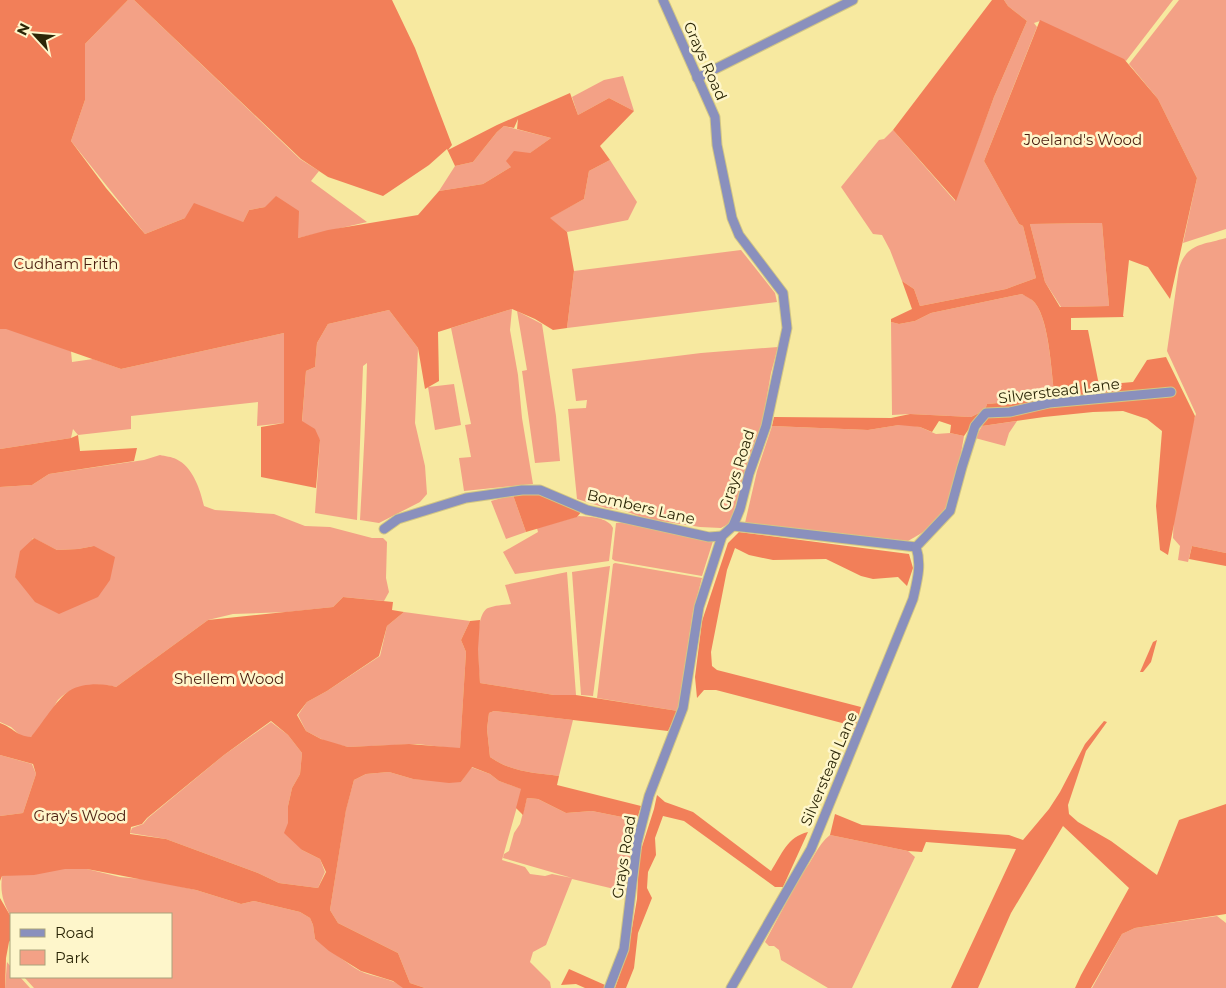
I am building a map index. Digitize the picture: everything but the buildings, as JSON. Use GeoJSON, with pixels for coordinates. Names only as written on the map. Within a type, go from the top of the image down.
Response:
{"type":"FeatureCollection","features":[{"type":"Feature","properties":{"kind":"street","name":"Grays Road"},"geometry":{"type":"LineString","coordinates":[[609,988],[624,949],[637,842],[649,796],[683,708],[699,607],[722,536],[733,526],[766,426],[787,328],[783,293],[739,235],[732,218],[717,144],[714,117],[663,0]]}},
{"type":"Feature","properties":{"kind":"street"},"geometry":{"type":"LineString","coordinates":[[697,78],[853,0]]}},
{"type":"Feature","properties":{"kind":"street","name":"Silverstead Lane"},"geometry":{"type":"LineString","coordinates":[[731,988],[811,848],[913,598],[919,576],[919,557],[916,548],[950,511],[975,426],[986,413],[1010,412],[1049,403],[1171,392]]}},
{"type":"Feature","properties":{"kind":"street","name":"Bombers Lane"},"geometry":{"type":"LineString","coordinates":[[384,529],[398,519],[466,498],[522,490],[540,490],[587,510],[709,536],[722,536]]}},
{"type":"Feature","properties":{"kind":"street"},"geometry":{"type":"LineString","coordinates":[[733,526],[916,548]]}},
{"type":"Feature","properties":{"kind":"green space","name":"Cudham Frith"},"geometry":{"type":"Polygon","coordinates":[[[0,0],[128,0],[85,44],[85,100],[71,141],[106,188],[145,234],[185,218],[194,203],[243,222],[249,210],[265,207],[276,196],[299,211],[298,238],[328,230],[418,215],[439,191],[483,184],[511,167],[506,161],[514,151],[530,153],[551,138],[517,129],[518,119],[514,128],[504,126],[497,132],[473,162],[455,166],[447,149],[429,165],[383,196],[328,177],[301,159],[134,0],[392,0],[415,48],[452,145],[448,150],[497,125],[570,93],[578,115],[609,98],[634,111],[600,146],[610,160],[589,171],[584,199],[550,218],[567,232],[574,271],[567,328],[553,330],[535,319],[512,309],[438,332],[439,381],[425,389],[418,348],[389,310],[328,324],[317,343],[315,367],[306,371],[302,421],[315,429],[320,440],[316,488],[261,477],[261,427],[284,423],[284,333],[121,369],[6,329],[0,329],[0,0]]]}},
{"type":"Feature","properties":{"kind":"green space"},"geometry":{"type":"Polygon","coordinates":[[[128,0],[134,0],[300,159],[319,171],[311,181],[367,222],[298,238],[265,207],[249,210],[243,222],[185,218],[145,234],[71,141],[85,100],[85,44],[128,0]]]}},
{"type":"Feature","properties":{"kind":"green space","name":"Joeland's Wood"},"geometry":{"type":"Polygon","coordinates":[[[992,0],[1004,0],[1008,6],[1027,21],[994,97],[956,201],[893,130],[992,0]]]}},
{"type":"Feature","properties":{"kind":"green space"},"geometry":{"type":"Polygon","coordinates":[[[1004,0],[1173,0],[1126,61],[1040,21],[1034,23],[1037,27],[984,161],[1019,224],[1023,226],[1036,278],[1006,289],[920,306],[914,289],[902,281],[882,235],[873,234],[841,187],[879,140],[884,139],[893,130],[955,201],[994,97],[1027,21],[1008,6],[1004,0]]]}},
{"type":"Feature","properties":{"kind":"green space"},"geometry":{"type":"Polygon","coordinates":[[[1179,0],[1226,0],[1226,229],[1183,243],[1197,178],[1158,99],[1129,64],[1179,0]]]}},
{"type":"Feature","properties":{"kind":"green space","name":"Joeland's Wood"},"geometry":{"type":"Polygon","coordinates":[[[1040,20],[1124,59],[1158,99],[1197,178],[1170,299],[1148,267],[1129,260],[1124,317],[1071,318],[1071,330],[1088,330],[1099,385],[1133,382],[1147,360],[1166,357],[1195,416],[1168,555],[1160,550],[1156,506],[1162,431],[1147,419],[1123,411],[1044,417],[982,426],[987,415],[1014,409],[985,410],[987,404],[1020,401],[1054,392],[1046,329],[1038,307],[1032,300],[1022,294],[931,313],[915,321],[899,324],[891,322],[891,319],[912,309],[902,281],[914,289],[920,306],[1006,289],[1036,278],[1023,226],[1019,224],[984,161],[1040,20]],[[1102,223],[1030,224],[1045,282],[1060,307],[1109,306],[1102,223]]]}},
{"type":"Feature","properties":{"kind":"green space"},"geometry":{"type":"Polygon","coordinates":[[[623,76],[634,111],[609,98],[578,115],[572,97],[604,80],[623,76]]]}},
{"type":"Feature","properties":{"kind":"green space"},"geometry":{"type":"Polygon","coordinates":[[[504,126],[551,138],[511,167],[483,184],[439,191],[455,166],[473,162],[504,126]]]}},
{"type":"Feature","properties":{"kind":"green space"},"geometry":{"type":"Polygon","coordinates":[[[610,160],[637,202],[628,220],[567,232],[549,218],[584,199],[589,171],[610,160]]]}},
{"type":"Feature","properties":{"kind":"green space"},"geometry":{"type":"Polygon","coordinates":[[[1102,223],[1109,306],[1061,307],[1045,282],[1030,224],[1102,223]]]}},
{"type":"Feature","properties":{"kind":"green space"},"geometry":{"type":"Polygon","coordinates":[[[1226,238],[1226,553],[1192,546],[1188,562],[1178,560],[1180,546],[1173,538],[1177,492],[1183,459],[1196,414],[1167,351],[1179,268],[1182,260],[1191,249],[1197,246],[1226,238]]]}},
{"type":"Feature","properties":{"kind":"green space"},"geometry":{"type":"Polygon","coordinates":[[[741,250],[775,293],[777,302],[567,328],[574,271],[741,250]]]}},
{"type":"Feature","properties":{"kind":"green space"},"geometry":{"type":"Polygon","coordinates":[[[1022,294],[1032,300],[1038,307],[1042,317],[1046,330],[1054,392],[1020,401],[987,404],[985,410],[971,417],[892,415],[891,322],[899,324],[915,321],[931,313],[1022,294]]]}},
{"type":"Feature","properties":{"kind":"green space"},"geometry":{"type":"Polygon","coordinates":[[[512,309],[510,330],[533,484],[464,491],[459,458],[471,457],[465,425],[471,424],[451,328],[512,309]]]}},
{"type":"Feature","properties":{"kind":"green space"},"geometry":{"type":"Polygon","coordinates":[[[389,310],[418,348],[415,423],[425,466],[427,494],[420,502],[379,523],[360,520],[367,363],[363,366],[357,520],[315,513],[320,440],[302,422],[306,371],[315,367],[317,343],[328,324],[389,310]]]}},
{"type":"Feature","properties":{"kind":"green space"},"geometry":{"type":"Polygon","coordinates":[[[517,311],[542,324],[556,416],[560,461],[535,463],[522,371],[527,370],[517,311]]]}},
{"type":"Feature","properties":{"kind":"green space"},"geometry":{"type":"Polygon","coordinates":[[[6,328],[71,351],[72,362],[93,359],[121,369],[284,333],[284,423],[257,426],[258,402],[131,416],[131,429],[78,435],[73,429],[71,438],[0,449],[0,329],[6,328]]]}},
{"type":"Feature","properties":{"kind":"green space"},"geometry":{"type":"Polygon","coordinates":[[[778,347],[771,373],[761,431],[750,458],[730,523],[721,528],[700,527],[647,519],[622,510],[606,508],[577,499],[568,409],[586,408],[587,400],[576,401],[572,369],[701,353],[778,347]]]}},
{"type":"Feature","properties":{"kind":"green space"},"geometry":{"type":"Polygon","coordinates":[[[454,384],[461,425],[435,430],[428,387],[454,384]]]}},
{"type":"Feature","properties":{"kind":"green space"},"geometry":{"type":"Polygon","coordinates":[[[985,410],[964,436],[950,433],[951,425],[939,421],[932,432],[920,427],[899,425],[868,430],[772,426],[774,417],[891,418],[910,414],[971,417],[985,410]]]}},
{"type":"Feature","properties":{"kind":"green space"},"geometry":{"type":"Polygon","coordinates":[[[1017,421],[1009,433],[1005,446],[975,438],[982,426],[1017,421]]]}},
{"type":"Feature","properties":{"kind":"green space"},"geometry":{"type":"Polygon","coordinates":[[[905,424],[920,427],[936,434],[950,433],[964,436],[956,477],[947,508],[941,519],[922,533],[908,541],[745,523],[757,471],[772,426],[868,430],[905,424]]]}},
{"type":"Feature","properties":{"kind":"green space"},"geometry":{"type":"Polygon","coordinates":[[[78,435],[80,451],[137,448],[134,461],[49,474],[32,485],[0,487],[0,449],[71,438],[78,435]]]}},
{"type":"Feature","properties":{"kind":"green space"},"geometry":{"type":"Polygon","coordinates":[[[160,455],[174,458],[182,463],[195,479],[204,506],[215,510],[274,514],[305,526],[330,527],[372,538],[383,538],[387,542],[386,578],[389,592],[384,601],[343,597],[333,607],[287,612],[233,614],[208,620],[116,687],[93,685],[70,691],[56,702],[50,719],[44,725],[31,737],[22,737],[11,727],[0,722],[0,487],[32,485],[49,474],[144,460],[160,455]],[[33,538],[15,577],[94,546],[57,550],[33,538]]]}},
{"type":"Feature","properties":{"kind":"green space"},"geometry":{"type":"Polygon","coordinates":[[[540,493],[582,511],[577,517],[526,532],[513,495],[540,493]]]}},
{"type":"Feature","properties":{"kind":"green space"},"geometry":{"type":"Polygon","coordinates":[[[513,495],[526,532],[506,539],[491,501],[513,495]]]}},
{"type":"Feature","properties":{"kind":"green space"},"geometry":{"type":"Polygon","coordinates":[[[579,516],[593,517],[611,524],[613,528],[609,561],[515,574],[503,552],[538,532],[537,528],[579,516]]]}},
{"type":"Feature","properties":{"kind":"green space"},"geometry":{"type":"Polygon","coordinates":[[[616,523],[625,523],[713,541],[702,576],[615,561],[612,559],[616,523]]]}},
{"type":"Feature","properties":{"kind":"green space"},"geometry":{"type":"Polygon","coordinates":[[[739,532],[909,554],[913,568],[907,586],[898,577],[873,579],[861,576],[826,559],[773,560],[749,555],[735,548],[727,570],[711,652],[712,666],[717,670],[861,707],[855,729],[842,723],[716,690],[704,690],[697,698],[695,677],[702,621],[728,543],[739,532]]]}},
{"type":"Feature","properties":{"kind":"green space"},"geometry":{"type":"Polygon","coordinates":[[[34,538],[57,550],[94,546],[115,557],[110,580],[98,597],[59,614],[35,602],[15,577],[20,551],[34,538]]]}},
{"type":"Feature","properties":{"kind":"green space"},"geometry":{"type":"Polygon","coordinates":[[[1192,546],[1226,553],[1226,566],[1189,559],[1192,546]]]}},
{"type":"Feature","properties":{"kind":"green space"},"geometry":{"type":"Polygon","coordinates":[[[613,564],[702,578],[693,612],[678,711],[597,698],[613,564]]]}},
{"type":"Feature","properties":{"kind":"green space"},"geometry":{"type":"Polygon","coordinates":[[[610,566],[593,696],[581,695],[572,572],[610,566]]]}},
{"type":"Feature","properties":{"kind":"green space"},"geometry":{"type":"Polygon","coordinates":[[[567,572],[576,695],[554,695],[480,683],[478,642],[480,621],[483,613],[491,607],[511,604],[505,585],[567,572]]]}},
{"type":"Feature","properties":{"kind":"green space"},"geometry":{"type":"Polygon","coordinates":[[[343,597],[393,602],[392,610],[404,612],[387,626],[379,656],[307,702],[297,715],[306,731],[321,739],[348,747],[409,744],[460,748],[466,652],[461,640],[470,621],[480,620],[478,649],[480,683],[554,695],[576,695],[678,711],[668,731],[494,711],[489,713],[487,729],[490,757],[514,769],[559,776],[557,785],[641,806],[636,823],[627,818],[592,811],[566,813],[538,799],[527,798],[523,815],[516,808],[521,789],[499,781],[490,774],[472,767],[461,782],[449,783],[413,779],[389,772],[366,774],[354,780],[346,810],[330,910],[338,923],[398,953],[410,983],[425,988],[403,988],[393,981],[361,971],[329,951],[315,939],[310,918],[300,912],[254,901],[241,904],[196,890],[87,869],[65,869],[34,875],[2,876],[0,881],[0,816],[23,813],[36,774],[33,764],[0,755],[0,723],[22,735],[31,737],[54,706],[69,691],[80,686],[92,684],[116,687],[208,620],[333,607],[343,597]],[[271,721],[224,755],[142,824],[131,827],[130,834],[166,839],[258,873],[279,883],[318,888],[326,872],[320,859],[302,850],[284,833],[288,823],[288,806],[292,788],[300,774],[302,753],[288,735],[271,721]]]}},
{"type":"Feature","properties":{"kind":"green space"},"geometry":{"type":"Polygon","coordinates":[[[404,612],[470,621],[461,640],[466,652],[460,749],[417,744],[348,747],[327,742],[306,731],[298,715],[307,702],[380,656],[387,626],[404,612]]]}},
{"type":"Feature","properties":{"kind":"green space"},"geometry":{"type":"Polygon","coordinates":[[[1157,640],[1151,662],[1143,672],[1140,672],[1153,642],[1157,640]]]}},
{"type":"Feature","properties":{"kind":"green space"},"geometry":{"type":"Polygon","coordinates":[[[494,711],[573,720],[559,776],[514,769],[490,757],[487,729],[489,713],[494,711]]]}},
{"type":"Feature","properties":{"kind":"green space"},"geometry":{"type":"Polygon","coordinates":[[[1104,721],[1107,722],[1086,751],[1068,805],[1069,814],[1078,822],[1111,841],[1157,875],[1179,820],[1226,804],[1226,914],[1135,928],[1122,934],[1091,988],[1075,988],[1129,888],[1063,826],[1011,913],[978,988],[951,988],[1016,849],[926,842],[922,852],[908,851],[830,835],[835,814],[862,825],[1009,835],[1023,840],[1049,809],[1085,744],[1104,721]]]}},
{"type":"Feature","properties":{"kind":"green space"},"geometry":{"type":"Polygon","coordinates":[[[271,722],[288,735],[302,753],[300,774],[292,788],[288,806],[288,823],[302,850],[320,859],[325,872],[318,888],[279,883],[258,873],[166,839],[130,833],[132,828],[143,824],[224,755],[271,722]]]}},
{"type":"Feature","properties":{"kind":"green space"},"geometry":{"type":"Polygon","coordinates":[[[0,755],[32,764],[36,774],[23,813],[0,816],[0,755]]]}},
{"type":"Feature","properties":{"kind":"green space"},"geometry":{"type":"Polygon","coordinates":[[[471,767],[490,774],[499,781],[522,789],[502,860],[525,867],[530,874],[545,876],[552,874],[572,878],[503,858],[504,854],[509,851],[514,833],[520,824],[527,798],[538,799],[566,813],[592,811],[627,818],[636,823],[627,892],[572,879],[546,945],[533,952],[530,962],[550,982],[551,988],[425,988],[410,983],[398,953],[338,923],[330,910],[346,809],[354,780],[366,774],[389,772],[413,779],[461,782],[471,767]]]}},
{"type":"Feature","properties":{"kind":"green space"},"geometry":{"type":"Polygon","coordinates":[[[657,795],[665,802],[693,812],[771,871],[790,842],[801,834],[808,832],[783,887],[775,887],[684,821],[663,816],[655,838],[656,855],[648,872],[647,888],[652,898],[638,933],[634,968],[626,988],[615,988],[628,951],[637,899],[639,856],[657,795]]]}},
{"type":"Feature","properties":{"kind":"green space"},"geometry":{"type":"Polygon","coordinates":[[[830,835],[908,851],[915,857],[852,988],[828,988],[781,960],[779,950],[765,942],[802,873],[822,843],[830,835]]]}},
{"type":"Feature","properties":{"kind":"green space"},"geometry":{"type":"Polygon","coordinates":[[[60,869],[87,869],[120,877],[152,880],[196,890],[241,904],[254,901],[300,912],[310,918],[315,939],[343,960],[360,971],[394,982],[404,988],[34,988],[25,978],[172,978],[172,913],[10,913],[10,915],[3,897],[1,887],[2,876],[60,869]]]}},
{"type":"Feature","properties":{"kind":"green space"},"geometry":{"type":"Polygon","coordinates":[[[0,898],[10,915],[10,940],[6,958],[5,988],[0,988],[0,898]]]}},
{"type":"Feature","properties":{"kind":"green space"},"geometry":{"type":"Polygon","coordinates":[[[1217,916],[1226,923],[1226,988],[1092,988],[1122,934],[1135,928],[1217,916]]]}},
{"type":"Feature","properties":{"kind":"green space"},"geometry":{"type":"Polygon","coordinates":[[[7,962],[10,966],[10,978],[21,978],[30,988],[5,988],[7,962]]]}},
{"type":"Feature","properties":{"kind":"green space"},"geometry":{"type":"Polygon","coordinates":[[[569,969],[605,985],[604,988],[585,988],[576,984],[561,985],[569,969]]]}},
{"type":"Feature","properties":{"kind":"park label","name":"Shellem Wood"},"geometry":{"type":"Point","coordinates":[229,679]}},
{"type":"Feature","properties":{"kind":"park label","name":"Gray's Wood"},"geometry":{"type":"Point","coordinates":[80,816]}}]}
